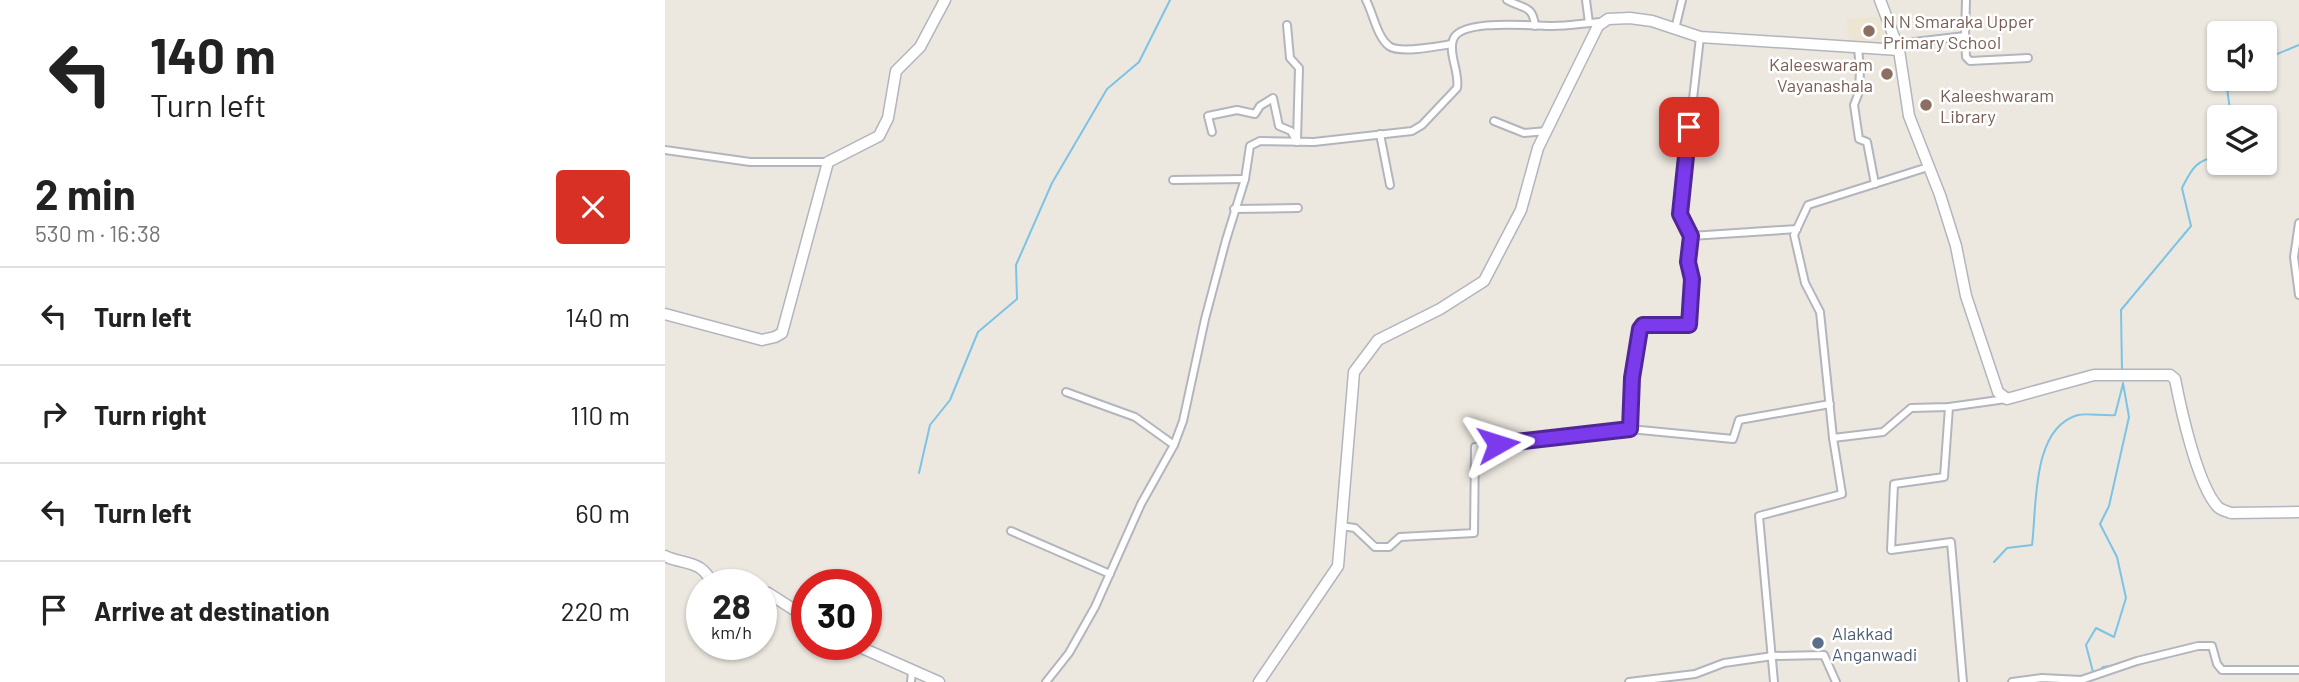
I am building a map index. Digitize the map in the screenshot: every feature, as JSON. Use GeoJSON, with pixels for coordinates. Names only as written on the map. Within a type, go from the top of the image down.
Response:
{"type":"FeatureCollection","features":[{"type":"Feature","properties":{"kind":"street"},"geometry":{"type":"LineString","coordinates":[[665,150],[750,162],[828,162],[879,136],[888,118],[896,71],[920,47],[945,0]]}},
{"type":"Feature","properties":{"kind":"street"},"geometry":{"type":"LineString","coordinates":[[1367,0],[1381,36],[1389,46],[1398,50],[1452,44]]}},
{"type":"Feature","properties":{"kind":"street"},"geometry":{"type":"LineString","coordinates":[[1507,0],[1529,8],[1534,16],[1535,26]]}},
{"type":"Feature","properties":{"kind":"street"},"geometry":{"type":"LineString","coordinates":[[1586,0],[1589,23]]}},
{"type":"Feature","properties":{"kind":"street"},"geometry":{"type":"LineString","coordinates":[[1675,29],[1682,0]]}},
{"type":"Feature","properties":{"kind":"street"},"geometry":{"type":"LineString","coordinates":[[1880,0],[1898,47],[1909,116],[1940,195],[1956,246],[1966,296],[1998,392],[2007,399]]}},
{"type":"Feature","properties":{"kind":"street"},"geometry":{"type":"LineString","coordinates":[[1966,0],[1966,57],[1971,61],[2028,58]]}},
{"type":"Feature","properties":{"kind":"street"},"geometry":{"type":"LineString","coordinates":[[1046,682],[1069,653],[1095,607],[1146,495],[1174,445],[1183,421],[1205,319],[1234,209],[1245,179],[1250,146],[1254,142],[1297,142],[1416,130],[1457,88],[1452,44],[1455,35],[1466,29],[1589,23],[1630,18],[1651,21],[1700,37],[1858,47],[1898,47],[1965,36]]}},
{"type":"Feature","properties":{"kind":"street"},"geometry":{"type":"LineString","coordinates":[[1259,682],[1338,566],[1354,372],[1378,340],[1440,309],[1484,281],[1521,210],[1538,148],[1601,22]]}},
{"type":"Feature","properties":{"kind":"street"},"geometry":{"type":"LineString","coordinates":[[1287,25],[1290,58],[1299,68],[1297,142]]}},
{"type":"Feature","properties":{"kind":"street"},"geometry":{"type":"LineString","coordinates":[[1630,429],[1632,378],[1640,329],[1643,325],[1689,325],[1692,279],[1688,262],[1691,236],[1680,214],[1700,37]]}},
{"type":"Feature","properties":{"kind":"street"},"geometry":{"type":"LineString","coordinates":[[1858,47],[1859,92],[1854,104],[1859,139],[1867,142],[1875,184]]}},
{"type":"Feature","properties":{"kind":"street"},"geometry":{"type":"LineString","coordinates":[[1212,132],[1208,116],[1237,110],[1255,114],[1260,106],[1273,98],[1279,126],[1291,131],[1297,142]]}},
{"type":"Feature","properties":{"kind":"street"},"geometry":{"type":"LineString","coordinates":[[1494,121],[1524,133],[1547,131]]}},
{"type":"Feature","properties":{"kind":"street"},"geometry":{"type":"LineString","coordinates":[[1380,134],[1390,185]]}},
{"type":"Feature","properties":{"kind":"street"},"geometry":{"type":"LineString","coordinates":[[665,314],[762,340],[775,338],[782,333],[828,162]]}},
{"type":"Feature","properties":{"kind":"street"},"geometry":{"type":"LineString","coordinates":[[1774,682],[1759,516],[1842,494],[1833,438],[1820,312],[1805,283],[1794,235],[1808,205],[1928,167]]}},
{"type":"Feature","properties":{"kind":"street"},"geometry":{"type":"LineString","coordinates":[[1173,180],[1245,179]]}},
{"type":"Feature","properties":{"kind":"street"},"geometry":{"type":"LineString","coordinates":[[1234,209],[1298,208]]}},
{"type":"Feature","properties":{"kind":"street"},"geometry":{"type":"LineString","coordinates":[[2299,223],[2294,257],[2299,295]]}},
{"type":"Feature","properties":{"kind":"street"},"geometry":{"type":"LineString","coordinates":[[1691,236],[1797,229]]}},
{"type":"Feature","properties":{"kind":"street"},"geometry":{"type":"LineString","coordinates":[[1833,438],[1883,432],[1912,408],[1949,407],[2007,399],[2094,375],[2170,375],[2175,380],[2198,467],[2216,506],[2231,513],[2299,512]]}},
{"type":"Feature","properties":{"kind":"street"},"geometry":{"type":"LineString","coordinates":[[1066,392],[1135,417],[1174,445]]}},
{"type":"Feature","properties":{"kind":"street"},"geometry":{"type":"LineString","coordinates":[[1341,526],[1355,528],[1375,547],[1389,547],[1400,537],[1474,533],[1475,447],[1630,429],[1733,439],[1739,420],[1830,404]]}},
{"type":"Feature","properties":{"kind":"street"},"geometry":{"type":"LineString","coordinates":[[1949,407],[1944,477],[1894,484],[1891,550],[1951,542],[1962,682]]}},
{"type":"Feature","properties":{"kind":"street"},"geometry":{"type":"LineString","coordinates":[[1011,531],[1110,574]]}},
{"type":"Feature","properties":{"kind":"street"},"geometry":{"type":"LineString","coordinates":[[665,556],[702,569]]}},
{"type":"Feature","properties":{"kind":"street"},"geometry":{"type":"LineString","coordinates":[[2012,682],[2042,678],[2081,680],[2198,646],[2212,646],[2217,664],[2222,670],[2299,670]]}},
{"type":"Feature","properties":{"kind":"street"},"geometry":{"type":"LineString","coordinates":[[1629,682],[1695,674],[1724,663],[1773,656],[1824,655],[1836,682]]}},
{"type":"Feature","properties":{"kind":"street"},"geometry":{"type":"LineString","coordinates":[[882,660],[912,676],[939,682]]}},
{"type":"Feature","properties":{"kind":"shaded area","name":"N N Smaraka Upper Primary School"},"geometry":{"type":"Polygon","coordinates":[[[1888,17],[1890,43],[1850,46],[1846,19],[1888,17]]]}},
{"type":"Feature","properties":{"kind":"waterway"},"geometry":{"type":"LineString","coordinates":[[919,473],[930,425],[950,400],[978,332],[1017,299],[1016,265],[1052,183],[1107,89],[1139,62],[1170,0]]}},
{"type":"Feature","properties":{"kind":"waterway"},"geometry":{"type":"LineString","coordinates":[[2277,54],[2299,45]]}},
{"type":"Feature","properties":{"kind":"waterway"},"geometry":{"type":"LineString","coordinates":[[2227,91],[2229,105]]}},
{"type":"Feature","properties":{"kind":"waterway"},"geometry":{"type":"LineString","coordinates":[[2122,370],[2121,310],[2191,226],[2182,188],[2196,166],[2207,160]]}},
{"type":"Feature","properties":{"kind":"waterway"},"geometry":{"type":"LineString","coordinates":[[2093,672],[2086,645],[2096,628],[2114,637],[2126,598],[2117,557],[2100,524],[2109,506],[2129,417],[2123,383]]}},
{"type":"Feature","properties":{"kind":"waterway"},"geometry":{"type":"LineString","coordinates":[[1994,562],[2007,548],[2032,545],[2039,471],[2052,435],[2063,423],[2078,415],[2115,415],[2123,384]]}},
{"type":"Feature","properties":{"kind":"waterway"},"geometry":{"type":"LineString","coordinates":[[2099,671],[2103,667],[2116,665]]}},
{"type":"Feature","properties":{"kind":"place","name":"N N Smaraka Upper Primary School"},"geometry":{"type":"Point","coordinates":[1869,31]}},
{"type":"Feature","properties":{"kind":"place","name":"Kaleeswaram Vayanashala"},"geometry":{"type":"Point","coordinates":[1887,74]}},
{"type":"Feature","properties":{"kind":"place","name":"Kaleeshwaram Library"},"geometry":{"type":"Point","coordinates":[1926,105]}},
{"type":"Feature","properties":{"kind":"place","name":"Alakkad Anganwadi"},"geometry":{"type":"Point","coordinates":[1818,643]}},
{"type":"Feature","properties":{"kind":"route"},"geometry":{"type":"LineString","coordinates":[[1498,444],[1570,438],[1630,429],[1632,378],[1640,329],[1643,325],[1689,325],[1692,279],[1688,262],[1691,236],[1680,214],[1689,127]]}}]}
